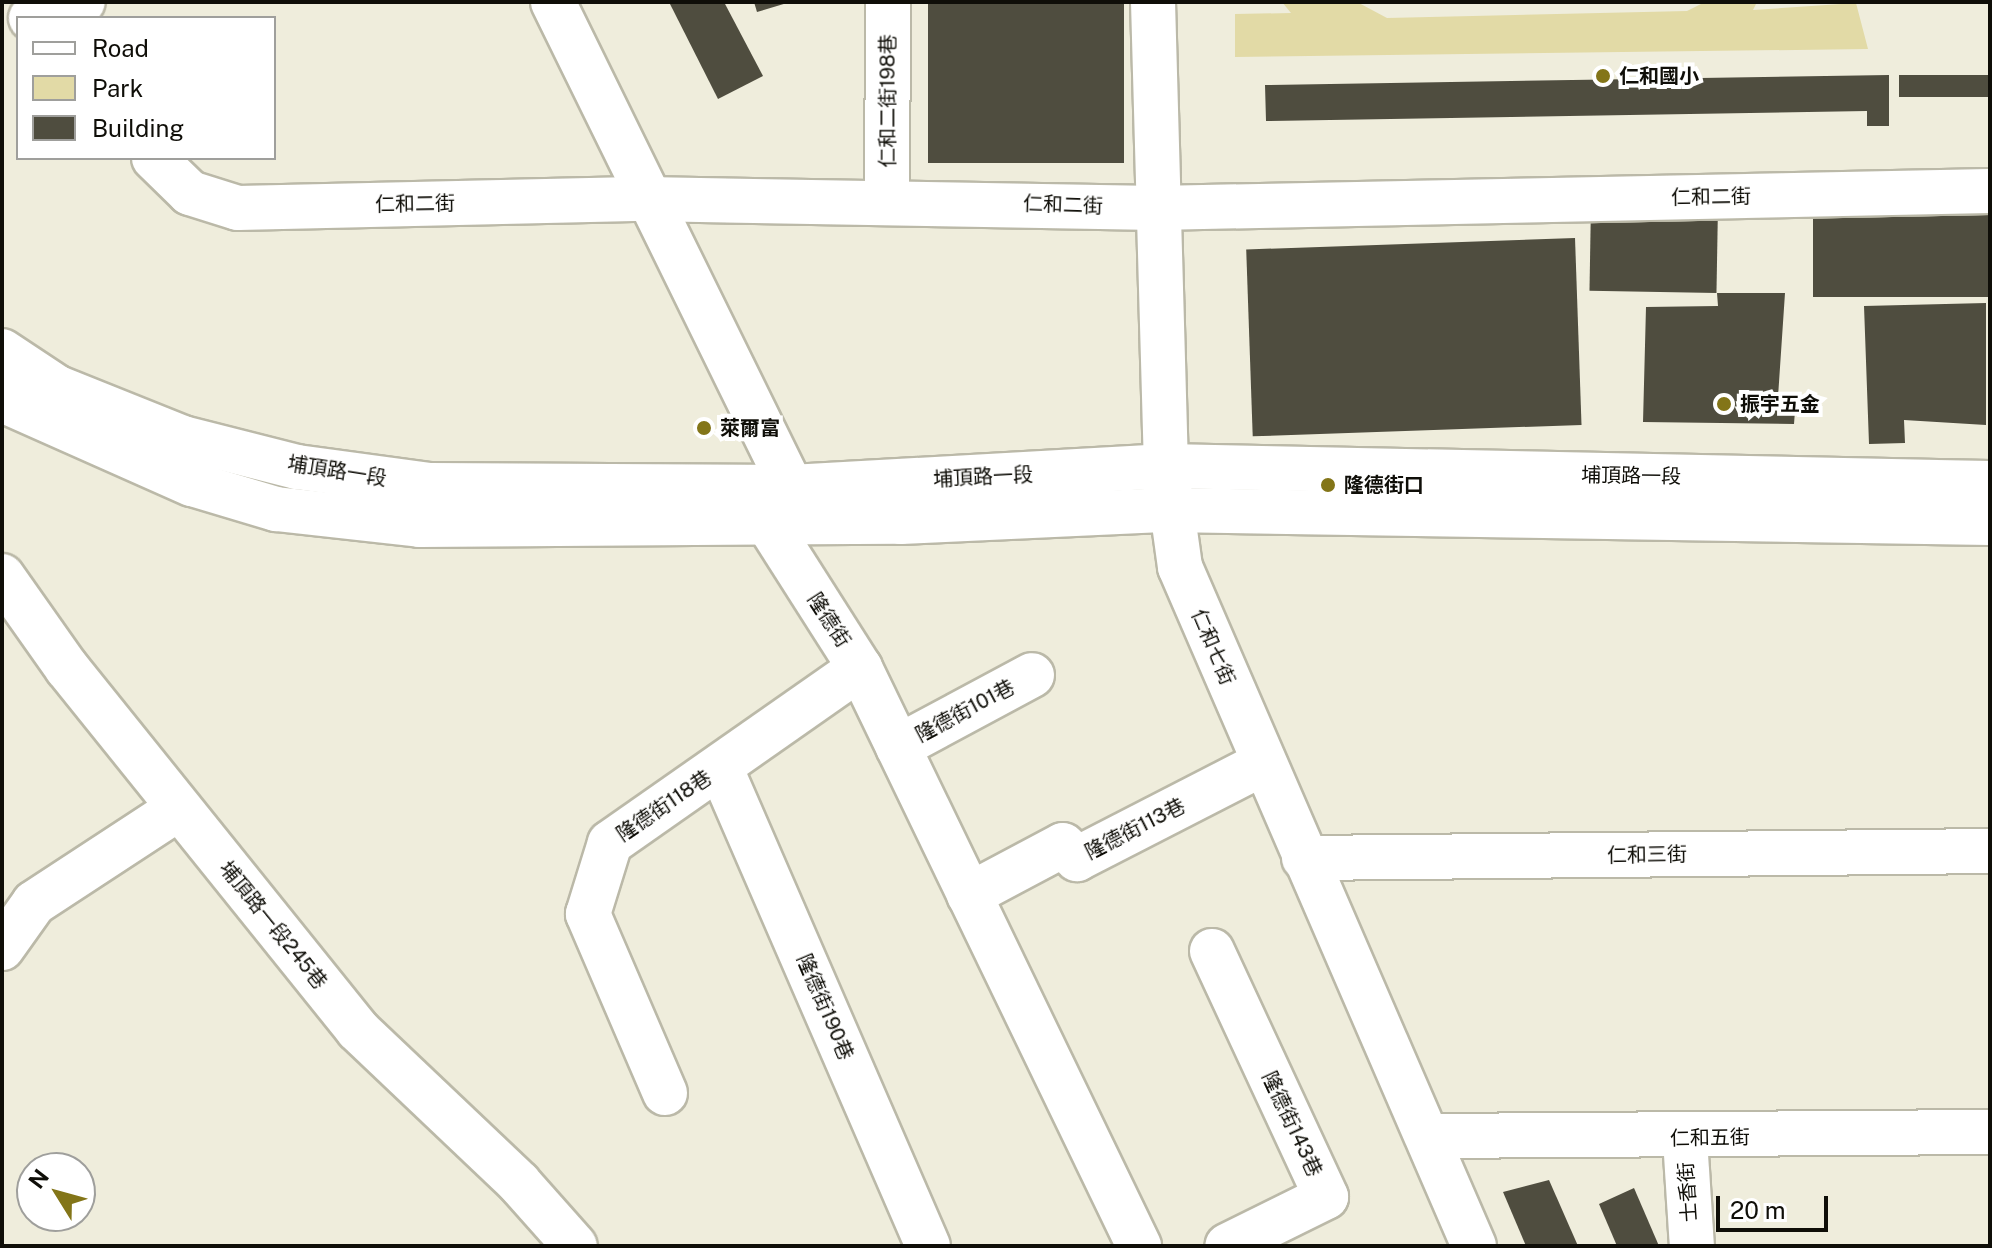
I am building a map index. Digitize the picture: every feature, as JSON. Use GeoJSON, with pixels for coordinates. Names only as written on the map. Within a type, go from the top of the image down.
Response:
{"type":"FeatureCollection","features":[{"type":"Feature","properties":{"kind":"street"},"geometry":{"type":"LineString","coordinates":[[38,16],[83,2]]}},
{"type":"Feature","properties":{"kind":"street","name":"隆德街"},"geometry":{"type":"LineString","coordinates":[[553,2],[645,199],[779,505],[1139,1246]]}},
{"type":"Feature","properties":{"kind":"street","name":"仁和二街198巷"},"geometry":{"type":"LineString","coordinates":[[887,200],[888,2]]}},
{"type":"Feature","properties":{"kind":"street","name":"仁和七街"},"geometry":{"type":"LineString","coordinates":[[1153,2],[1168,510],[1180,567],[1262,764],[1429,1136],[1474,1246]]}},
{"type":"Feature","properties":{"kind":"street","name":"仁和二街"},"geometry":{"type":"LineString","coordinates":[[156,160],[190,193],[238,208],[645,199],[887,200],[1157,208],[1990,191]]}},
{"type":"Feature","properties":{"kind":"street","name":"埔頂路一段"},"geometry":{"type":"LineString","coordinates":[[2,351],[58,388],[183,438],[297,467],[430,485],[779,505],[1990,523]]}},
{"type":"Feature","properties":{"kind":"street","name":"埔頂路一段"},"geometry":{"type":"LineString","coordinates":[[2,400],[192,484],[276,509],[420,525],[779,505],[1166,466],[1990,483]]}},
{"type":"Feature","properties":{"kind":"street","name":"埔頂路一段245巷"},"geometry":{"type":"LineString","coordinates":[[2,576],[179,808],[358,1030],[575,1246]]}},
{"type":"Feature","properties":{"kind":"street","name":"隆德街118巷"},"geometry":{"type":"LineString","coordinates":[[665,1093],[588,914],[610,843],[721,769],[860,668]]}},
{"type":"Feature","properties":{"kind":"street","name":"隆德街101巷"},"geometry":{"type":"LineString","coordinates":[[898,747],[1032,675]]}},
{"type":"Feature","properties":{"kind":"street","name":"隆德街113巷"},"geometry":{"type":"LineString","coordinates":[[969,895],[1063,845],[1077,859],[1262,764]]}},
{"type":"Feature","properties":{"kind":"street","name":"隆德街190巷"},"geometry":{"type":"LineString","coordinates":[[721,769],[928,1246]]}},
{"type":"Feature","properties":{"kind":"street"},"geometry":{"type":"LineString","coordinates":[[2,948],[34,903],[179,808]]}},
{"type":"Feature","properties":{"kind":"street","name":"仁和三街"},"geometry":{"type":"LineString","coordinates":[[1304,858],[1990,851]]}},
{"type":"Feature","properties":{"kind":"street","name":"隆德街143巷"},"geometry":{"type":"LineString","coordinates":[[1212,951],[1326,1197],[1227,1246]]}},
{"type":"Feature","properties":{"kind":"street","name":"仁和五街"},"geometry":{"type":"LineString","coordinates":[[1429,1136],[1685,1139],[1990,1132]]}},
{"type":"Feature","properties":{"kind":"street","name":"士香街"},"geometry":{"type":"LineString","coordinates":[[1685,1139],[1692,1246]]}},
{"type":"Feature","properties":{"kind":"green space"},"geometry":{"type":"Polygon","coordinates":[[[1282,2],[1357,2],[1387,18],[1687,11],[1705,2],[1757,2],[1753,10],[1856,3],[1868,49],[1235,57],[1235,14],[1291,13],[1282,2]]]}},
{"type":"Feature","properties":{"kind":"building"},"geometry":{"type":"Polygon","coordinates":[[[669,2],[724,2],[763,76],[718,99],[669,2]]]}},
{"type":"Feature","properties":{"kind":"building"},"geometry":{"type":"Polygon","coordinates":[[[754,2],[787,2],[787,3],[757,12],[754,2]]]}},
{"type":"Feature","properties":{"kind":"building"},"geometry":{"type":"Polygon","coordinates":[[[928,2],[1124,2],[1124,163],[928,163],[928,2]]]}},
{"type":"Feature","properties":{"kind":"building"},"geometry":{"type":"Polygon","coordinates":[[[1889,75],[1889,126],[1867,126],[1867,111],[1266,121],[1265,85],[1889,75]]]}},
{"type":"Feature","properties":{"kind":"building"},"geometry":{"type":"Polygon","coordinates":[[[1899,75],[1990,75],[1990,97],[1899,97],[1899,75]]]}},
{"type":"Feature","properties":{"kind":"building"},"geometry":{"type":"Polygon","coordinates":[[[1813,202],[1990,202],[1990,297],[1813,297],[1813,202]]]}},
{"type":"Feature","properties":{"kind":"building"},"geometry":{"type":"Polygon","coordinates":[[[1591,203],[1718,205],[1716,293],[1589,291],[1591,203]]]}},
{"type":"Feature","properties":{"kind":"building"},"geometry":{"type":"Polygon","coordinates":[[[1575,238],[1582,425],[1253,436],[1246,249],[1575,238]]]}},
{"type":"Feature","properties":{"kind":"building"},"geometry":{"type":"Polygon","coordinates":[[[1717,293],[1785,293],[1778,397],[1796,398],[1794,424],[1643,422],[1646,307],[1718,306],[1717,293]]]}},
{"type":"Feature","properties":{"kind":"building"},"geometry":{"type":"Polygon","coordinates":[[[1986,303],[1986,425],[1904,420],[1905,443],[1869,444],[1864,306],[1986,303]]]}},
{"type":"Feature","properties":{"kind":"building"},"geometry":{"type":"Polygon","coordinates":[[[1549,1180],[1578,1246],[1526,1246],[1503,1192],[1549,1180]]]}},
{"type":"Feature","properties":{"kind":"building"},"geometry":{"type":"Polygon","coordinates":[[[1634,1188],[1659,1246],[1617,1246],[1599,1204],[1634,1188]]]}},
{"type":"Feature","properties":{"kind":"place","name":"仁和國小"},"geometry":{"type":"Point","coordinates":[1603,76]}},
{"type":"Feature","properties":{"kind":"place","name":"振宇五金"},"geometry":{"type":"Point","coordinates":[1724,404]}},
{"type":"Feature","properties":{"kind":"place","name":"萊爾富"},"geometry":{"type":"Point","coordinates":[704,428]}},
{"type":"Feature","properties":{"kind":"place","name":"隆德街口"},"geometry":{"type":"Point","coordinates":[1328,485]}}]}
